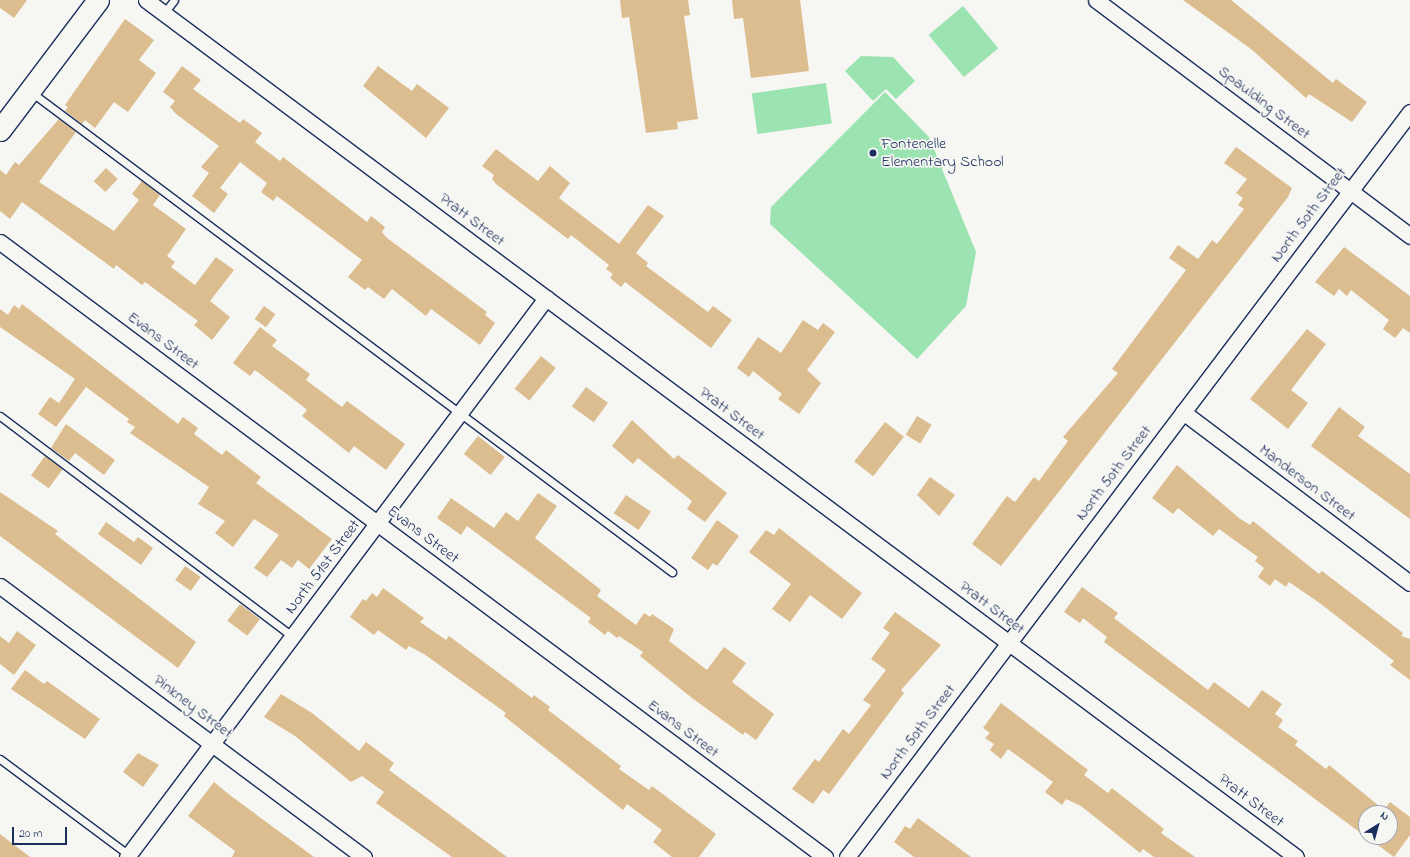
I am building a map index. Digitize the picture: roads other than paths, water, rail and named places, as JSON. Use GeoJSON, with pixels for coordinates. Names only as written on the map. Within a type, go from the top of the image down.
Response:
{"type":"FeatureCollection","features":[{"type":"Feature","properties":{"kind":"main road"},"geometry":{"type":"LineString","coordinates":[[0,130],[98,0]]}},
{"type":"Feature","properties":{"kind":"street","name":"Pratt Street"},"geometry":{"type":"LineString","coordinates":[[146,0],[1296,857]]}},
{"type":"Feature","properties":{"kind":"street","name":"Spaulding Street"},"geometry":{"type":"LineString","coordinates":[[1096,0],[1410,236]]}},
{"type":"Feature","properties":{"kind":"street","name":"North 50th Street"},"geometry":{"type":"LineString","coordinates":[[847,857],[1410,112]]}},
{"type":"Feature","properties":{"kind":"street","name":"Evans Street"},"geometry":{"type":"LineString","coordinates":[[0,242],[825,857]]}},
{"type":"Feature","properties":{"kind":"street","name":"North 51st Street"},"geometry":{"type":"LineString","coordinates":[[129,856],[546,298]]}},
{"type":"Feature","properties":{"kind":"street","name":"Manderson Street"},"geometry":{"type":"LineString","coordinates":[[1183,412],[1410,583]]}},
{"type":"Feature","properties":{"kind":"street","name":"Pinkney Street"},"geometry":{"type":"LineString","coordinates":[[0,586],[364,857]]}},
{"type":"Feature","properties":{"kind":"lane"},"geometry":{"type":"LineString","coordinates":[[164,13],[174,0]]}},
{"type":"Feature","properties":{"kind":"lane"},"geometry":{"type":"LineString","coordinates":[[30,91],[672,572]]}},
{"type":"Feature","properties":{"kind":"lane"},"geometry":{"type":"LineString","coordinates":[[0,416],[293,636]]}},
{"type":"Feature","properties":{"kind":"lane"},"geometry":{"type":"LineString","coordinates":[[0,758],[129,856]]}},
{"type":"Feature","properties":{"kind":"place","name":"Fontenelle Elementary School"},"geometry":{"type":"Point","coordinates":[873,153]}}]}
